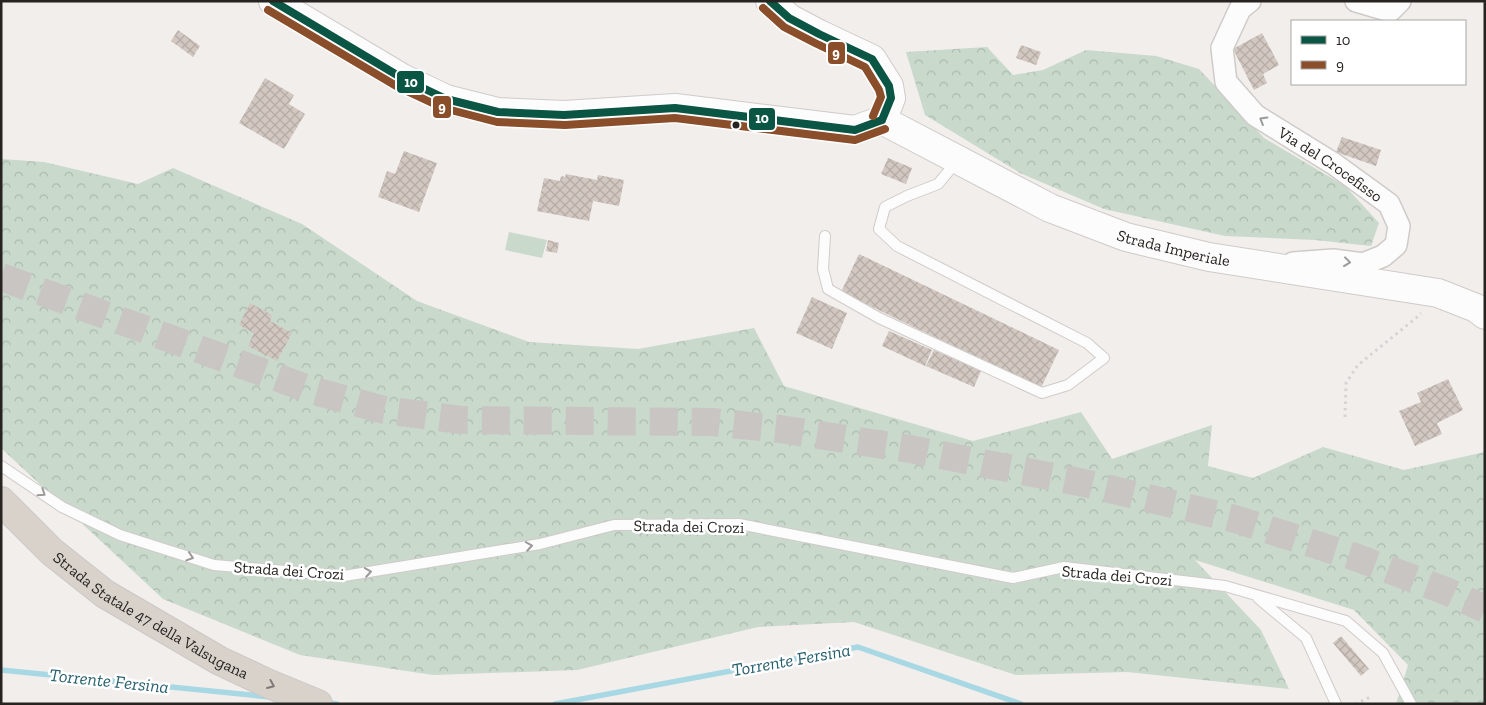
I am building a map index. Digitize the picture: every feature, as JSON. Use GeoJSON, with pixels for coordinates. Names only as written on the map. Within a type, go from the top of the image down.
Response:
{"type":"FeatureCollection","features":[{"type":"Feature","properties":{"kind":"highway","name":"Strada Statale 47 della Valsugana"},"geometry":{"type":"LineString","coordinates":[[1,501],[52,552],[105,594],[220,661],[318,704]]}},
{"type":"Feature","properties":{"kind":"street"},"geometry":{"type":"LineString","coordinates":[[273,1],[402,78],[446,99],[498,112],[564,115],[675,108],[855,130],[882,120],[891,98],[889,86],[872,59],[790,18],[770,1]]}},
{"type":"Feature","properties":{"kind":"street","name":"Via del Crocefisso"},"geometry":{"type":"LineString","coordinates":[[1250,1],[1240,9],[1222,48],[1226,82],[1255,115],[1334,164],[1389,204],[1399,226],[1396,245],[1382,256],[1363,264],[1326,261],[1263,266]]}},
{"type":"Feature","properties":{"kind":"street"},"geometry":{"type":"LineString","coordinates":[[1356,1],[1390,11],[1400,1]]}},
{"type":"Feature","properties":{"kind":"street","name":"Strada Imperiale"},"geometry":{"type":"LineString","coordinates":[[882,120],[1050,208],[1126,237],[1263,266],[1438,293],[1476,308],[1485,315]]}},
{"type":"Feature","properties":{"kind":"lane"},"geometry":{"type":"LineString","coordinates":[[825,236],[823,269],[828,289],[879,318],[1042,393],[1068,385],[1104,358],[1087,343],[897,246],[879,229],[885,207],[938,184],[958,160]]}},
{"type":"Feature","properties":{"kind":"lane","name":"Strada dei Crozi"},"geometry":{"type":"LineString","coordinates":[[1,466],[62,507],[120,535],[214,565],[344,576],[540,544],[614,525],[739,524],[1013,578],[1064,568],[1225,586],[1346,621],[1383,653],[1411,704]]}},
{"type":"Feature","properties":{"kind":"lane"},"geometry":{"type":"LineString","coordinates":[[1253,594],[1306,638],[1336,704]]}},
{"type":"Feature","properties":{"kind":"path"},"geometry":{"type":"LineString","coordinates":[[1345,417],[1346,383],[1358,365],[1416,318],[1438,293]]}},
{"type":"Feature","properties":{"kind":"path"},"geometry":{"type":"LineString","coordinates":[[1355,704],[1373,696]]}},
{"type":"Feature","properties":{"kind":"green space"},"geometry":{"type":"Polygon","coordinates":[[[987,47],[1013,75],[1043,70],[1086,50],[1156,56],[1199,69],[1264,138],[1345,186],[1379,223],[1371,246],[1315,240],[1225,236],[1104,209],[1020,173],[925,115],[906,52],[987,47]]]}},
{"type":"Feature","properties":{"kind":"green space"},"geometry":{"type":"Polygon","coordinates":[[[1,159],[44,162],[138,184],[173,168],[302,224],[417,301],[529,342],[638,349],[754,328],[784,386],[973,441],[1081,412],[1112,459],[1212,425],[1208,466],[1253,478],[1323,447],[1404,470],[1485,452],[1485,704],[1396,704],[1408,665],[1354,610],[1195,560],[1261,630],[1289,689],[1127,672],[1016,675],[854,622],[758,627],[577,670],[433,675],[300,655],[163,599],[1,448],[1,159]]]}},
{"type":"Feature","properties":{"kind":"green space"},"geometry":{"type":"Polygon","coordinates":[[[509,232],[547,240],[542,258],[505,250],[509,232]]]}},
{"type":"Feature","properties":{"kind":"building"},"geometry":{"type":"Polygon","coordinates":[[[178,30],[200,46],[193,57],[171,41],[178,30]]]}},
{"type":"Feature","properties":{"kind":"building"},"geometry":{"type":"Polygon","coordinates":[[[1262,33],[1279,65],[1263,74],[1267,83],[1254,90],[1233,49],[1262,33]]]}},
{"type":"Feature","properties":{"kind":"building"},"geometry":{"type":"Polygon","coordinates":[[[1021,45],[1041,52],[1036,65],[1016,58],[1021,45]]]}},
{"type":"Feature","properties":{"kind":"building"},"geometry":{"type":"Polygon","coordinates":[[[265,78],[294,95],[289,104],[305,114],[284,149],[239,123],[265,78]]]}},
{"type":"Feature","properties":{"kind":"building"},"geometry":{"type":"Polygon","coordinates":[[[1342,137],[1381,150],[1376,166],[1336,152],[1342,137]]]}},
{"type":"Feature","properties":{"kind":"building"},"geometry":{"type":"Polygon","coordinates":[[[404,151],[437,163],[419,212],[378,197],[387,171],[395,174],[404,151]]]}},
{"type":"Feature","properties":{"kind":"building"},"geometry":{"type":"Polygon","coordinates":[[[888,158],[912,168],[906,184],[881,174],[888,158]]]}},
{"type":"Feature","properties":{"kind":"building"},"geometry":{"type":"Polygon","coordinates":[[[566,174],[597,180],[598,175],[624,180],[619,206],[593,201],[589,221],[537,211],[544,178],[560,181],[561,176],[565,177],[566,174]]]}},
{"type":"Feature","properties":{"kind":"building"},"geometry":{"type":"Polygon","coordinates":[[[548,240],[559,243],[557,253],[546,251],[548,240]]]}},
{"type":"Feature","properties":{"kind":"building"},"geometry":{"type":"Polygon","coordinates":[[[859,254],[1059,350],[1041,388],[841,292],[859,254]]]}},
{"type":"Feature","properties":{"kind":"building"},"geometry":{"type":"Polygon","coordinates":[[[812,297],[847,313],[832,349],[796,333],[812,297]]]}},
{"type":"Feature","properties":{"kind":"building"},"geometry":{"type":"Polygon","coordinates":[[[250,303],[272,315],[270,321],[292,333],[277,361],[248,346],[254,333],[239,325],[250,303]]]}},
{"type":"Feature","properties":{"kind":"building"},"geometry":{"type":"Polygon","coordinates":[[[889,331],[932,350],[925,366],[882,346],[889,331]]]}},
{"type":"Feature","properties":{"kind":"building"},"geometry":{"type":"Polygon","coordinates":[[[934,350],[981,371],[974,387],[926,366],[934,350]]]}},
{"type":"Feature","properties":{"kind":"building"},"geometry":{"type":"Polygon","coordinates":[[[1448,379],[1463,410],[1437,423],[1442,434],[1415,446],[1399,411],[1421,402],[1417,393],[1448,379]]]}},
{"type":"Feature","properties":{"kind":"building"},"geometry":{"type":"Polygon","coordinates":[[[1341,636],[1369,669],[1361,676],[1333,643],[1341,636]]]}},
{"type":"Feature","properties":{"kind":"waterway","name":"Torrente Fersina"},"geometry":{"type":"LineString","coordinates":[[555,704],[858,647],[1021,704]]}},
{"type":"Feature","properties":{"kind":"waterway","name":"Torrente Fersina"},"geometry":{"type":"LineString","coordinates":[[1,670],[270,697]]}},
{"type":"Feature","properties":{"kind":"waterway","name":"Torrente Fersina"},"geometry":{"type":"LineString","coordinates":[[324,702],[337,704]]}},
{"type":"Feature","properties":{"kind":"tunnel"},"geometry":{"type":"LineString","coordinates":[[1,277],[314,391],[384,410],[461,420],[712,422],[780,429],[910,449],[1084,483],[1235,519],[1355,557],[1446,591],[1485,609]]}},
{"type":"Feature","properties":{"kind":"transit line","name":"10"},"geometry":{"type":"LineString","coordinates":[[273,1],[402,78],[446,99],[498,112],[564,115],[675,108],[855,130],[882,120]]}},
{"type":"Feature","properties":{"kind":"transit line","name":"10"},"geometry":{"type":"LineString","coordinates":[[770,1],[789,18],[872,59],[889,86],[891,98],[882,120]]}},
{"type":"Feature","properties":{"kind":"transit line","name":"9"},"geometry":{"type":"LineString","coordinates":[[763,8],[784,27],[865,67],[879,90],[881,97],[873,116]]}},
{"type":"Feature","properties":{"kind":"transit line","name":"9"},"geometry":{"type":"LineString","coordinates":[[268,10],[398,87],[443,108],[497,122],[565,125],[675,118],[855,140],[885,129]]}}]}
